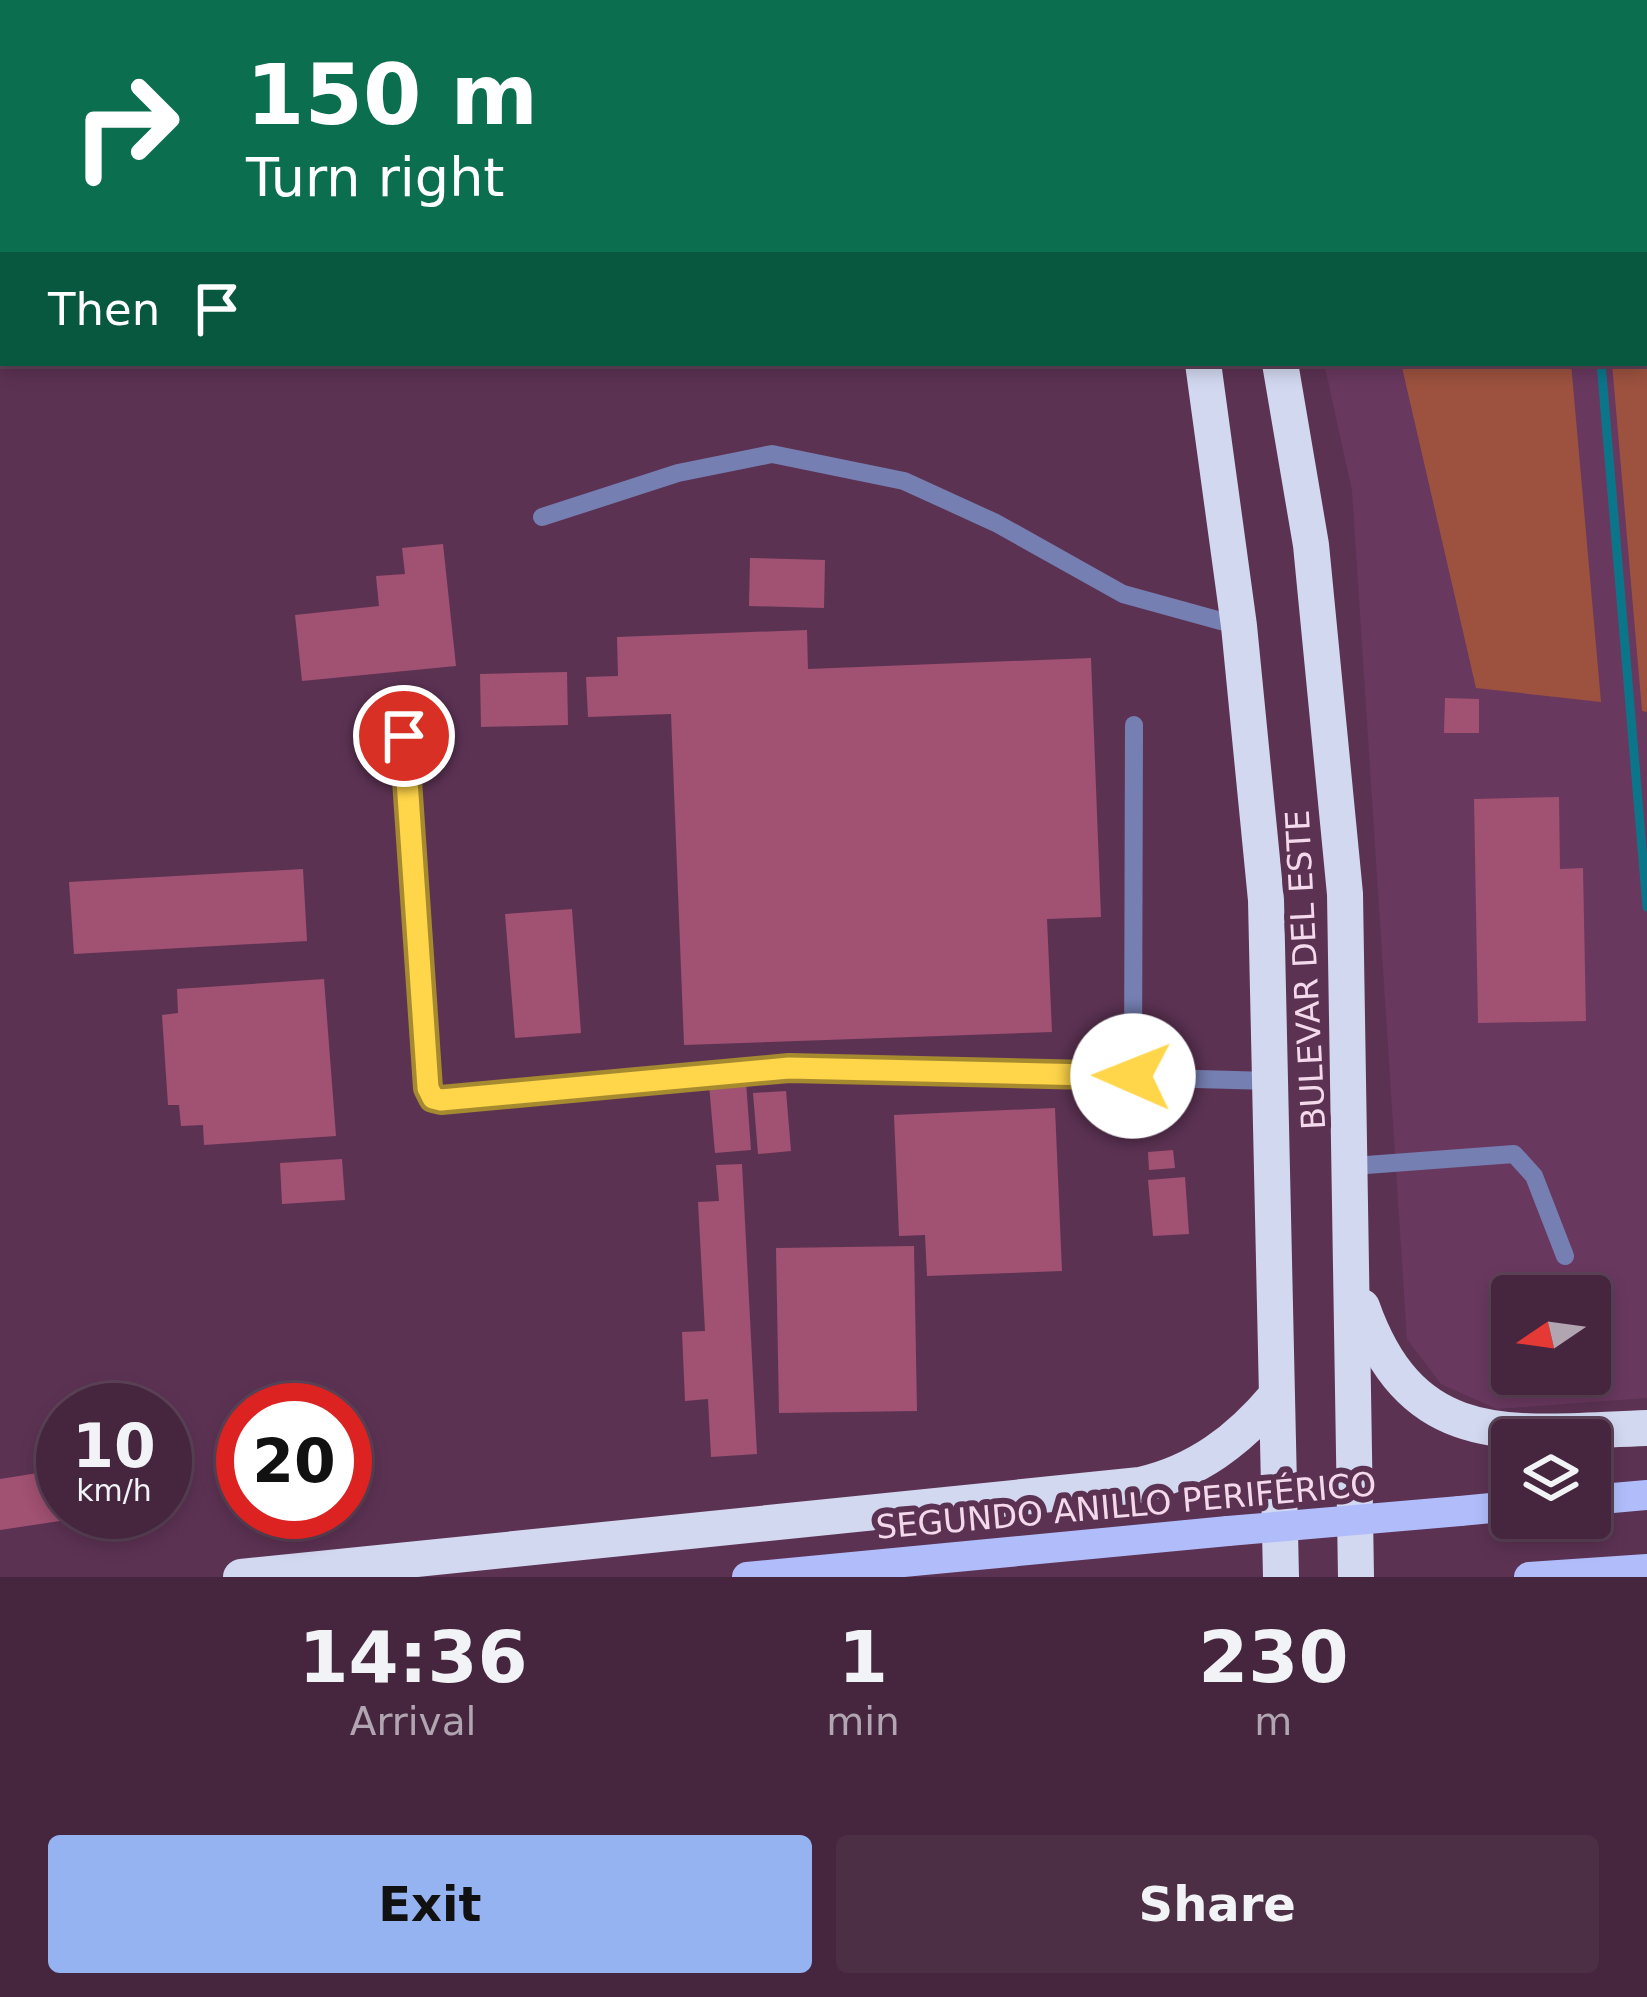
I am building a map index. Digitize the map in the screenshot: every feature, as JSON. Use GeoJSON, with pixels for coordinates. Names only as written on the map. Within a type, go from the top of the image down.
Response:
{"type":"FeatureCollection","features":[{"type":"Feature","properties":{"kind":"highway","name":"BULEVAR DEL ESTE"},"geometry":{"type":"LineString","coordinates":[[1203,366],[1240,626],[1266,900],[1280,1577]]}},
{"type":"Feature","properties":{"kind":"highway","name":"BULEVAR DEL ESTE"},"geometry":{"type":"LineString","coordinates":[[1281,366],[1311,545],[1345,894],[1356,1577]]}},
{"type":"Feature","properties":{"kind":"highway"},"geometry":{"type":"LineString","coordinates":[[1353,1280],[1389,1367],[1403,1384],[1442,1413],[1508,1431],[1647,1428]]}},
{"type":"Feature","properties":{"kind":"highway"},"geometry":{"type":"LineString","coordinates":[[241,1577],[1140,1485],[1186,1470],[1225,1447],[1276,1396]]}},
{"type":"Feature","properties":{"kind":"main road"},"geometry":{"type":"LineString","coordinates":[[1611,1498],[1647,1495]]}},
{"type":"Feature","properties":{"kind":"main road","name":"SEGUNDO ANILLO PERIFÉRICO"},"geometry":{"type":"LineString","coordinates":[[747,1577],[1491,1508]]}},
{"type":"Feature","properties":{"kind":"main road"},"geometry":{"type":"LineString","coordinates":[[1529,1577],[1647,1569]]}},
{"type":"Feature","properties":{"kind":"lane"},"geometry":{"type":"LineString","coordinates":[[542,517],[678,473],[772,454],[904,481],[996,523],[1123,594],[1240,626]]}},
{"type":"Feature","properties":{"kind":"lane"},"geometry":{"type":"LineString","coordinates":[[1133,1076],[1134,725]]}},
{"type":"Feature","properties":{"kind":"lane"},"geometry":{"type":"LineString","coordinates":[[404,736],[428,1088],[433,1098],[789,1068],[1271,1081]]}},
{"type":"Feature","properties":{"kind":"lane"},"geometry":{"type":"LineString","coordinates":[[1352,1166],[1514,1154],[1534,1176],[1565,1256]]}},
{"type":"Feature","properties":{"kind":"shaded area"},"geometry":{"type":"Polygon","coordinates":[[[1325,366],[1647,366],[1647,1398],[1497,1409],[1441,1384],[1407,1339],[1352,490],[1325,366]]]}},
{"type":"Feature","properties":{"kind":"shaded area"},"geometry":{"type":"Polygon","coordinates":[[[1402,366],[1571,366],[1601,702],[1476,688],[1402,366]]]}},
{"type":"Feature","properties":{"kind":"shaded area"},"geometry":{"type":"Polygon","coordinates":[[[1612,366],[1647,366],[1647,712],[1642,711],[1612,366]]]}},
{"type":"Feature","properties":{"kind":"building"},"geometry":{"type":"Polygon","coordinates":[[[443,544],[456,666],[302,681],[295,615],[379,606],[376,576],[405,574],[402,548],[443,544]]]}},
{"type":"Feature","properties":{"kind":"building"},"geometry":{"type":"Polygon","coordinates":[[[750,558],[825,560],[824,608],[749,606],[750,558]]]}},
{"type":"Feature","properties":{"kind":"building"},"geometry":{"type":"Polygon","coordinates":[[[807,630],[808,669],[1091,658],[1101,917],[1047,919],[1052,1032],[684,1045],[671,714],[588,717],[586,677],[618,676],[617,637],[807,630]]]}},
{"type":"Feature","properties":{"kind":"building"},"geometry":{"type":"Polygon","coordinates":[[[567,672],[568,725],[481,727],[480,674],[567,672]]]}},
{"type":"Feature","properties":{"kind":"building"},"geometry":{"type":"Polygon","coordinates":[[[1445,698],[1479,699],[1479,733],[1444,733],[1445,698]]]}},
{"type":"Feature","properties":{"kind":"building"},"geometry":{"type":"Polygon","coordinates":[[[1559,797],[1560,869],[1583,868],[1586,1021],[1478,1023],[1474,799],[1559,797]]]}},
{"type":"Feature","properties":{"kind":"building"},"geometry":{"type":"Polygon","coordinates":[[[303,869],[307,941],[74,954],[69,882],[303,869]]]}},
{"type":"Feature","properties":{"kind":"building"},"geometry":{"type":"Polygon","coordinates":[[[572,909],[581,1033],[515,1038],[505,914],[572,909]]]}},
{"type":"Feature","properties":{"kind":"building"},"geometry":{"type":"Polygon","coordinates":[[[324,979],[336,1136],[204,1145],[203,1125],[181,1126],[179,1105],[168,1105],[162,1015],[178,1013],[177,989],[324,979]]]}},
{"type":"Feature","properties":{"kind":"building"},"geometry":{"type":"Polygon","coordinates":[[[746,1082],[751,1150],[715,1153],[709,1085],[746,1082]]]}},
{"type":"Feature","properties":{"kind":"building"},"geometry":{"type":"Polygon","coordinates":[[[786,1091],[791,1151],[758,1154],[753,1093],[786,1091]]]}},
{"type":"Feature","properties":{"kind":"building"},"geometry":{"type":"Polygon","coordinates":[[[1055,1108],[1062,1271],[927,1276],[925,1235],[899,1236],[894,1115],[1055,1108]]]}},
{"type":"Feature","properties":{"kind":"building"},"geometry":{"type":"Polygon","coordinates":[[[1173,1150],[1175,1168],[1149,1170],[1148,1152],[1173,1150]]]}},
{"type":"Feature","properties":{"kind":"building"},"geometry":{"type":"Polygon","coordinates":[[[342,1159],[345,1200],[282,1204],[280,1163],[342,1159]]]}},
{"type":"Feature","properties":{"kind":"building"},"geometry":{"type":"Polygon","coordinates":[[[742,1164],[757,1454],[711,1457],[708,1399],[685,1401],[682,1332],[705,1331],[698,1202],[719,1201],[716,1165],[742,1164]]]}},
{"type":"Feature","properties":{"kind":"building"},"geometry":{"type":"Polygon","coordinates":[[[1185,1177],[1189,1234],[1153,1236],[1148,1180],[1185,1177]]]}},
{"type":"Feature","properties":{"kind":"building"},"geometry":{"type":"Polygon","coordinates":[[[914,1246],[917,1411],[779,1413],[776,1248],[914,1246]]]}},
{"type":"Feature","properties":{"kind":"building"},"geometry":{"type":"Polygon","coordinates":[[[36,1473],[36,1525],[0,1530],[0,1479],[36,1473]]]}},
{"type":"Feature","properties":{"kind":"waterway"},"geometry":{"type":"LineString","coordinates":[[1601,366],[1647,907]]}},
{"type":"Feature","properties":{"kind":"route"},"geometry":{"type":"LineString","coordinates":[[404,736],[428,1088],[433,1098],[789,1068],[1133,1076]]}}]}
